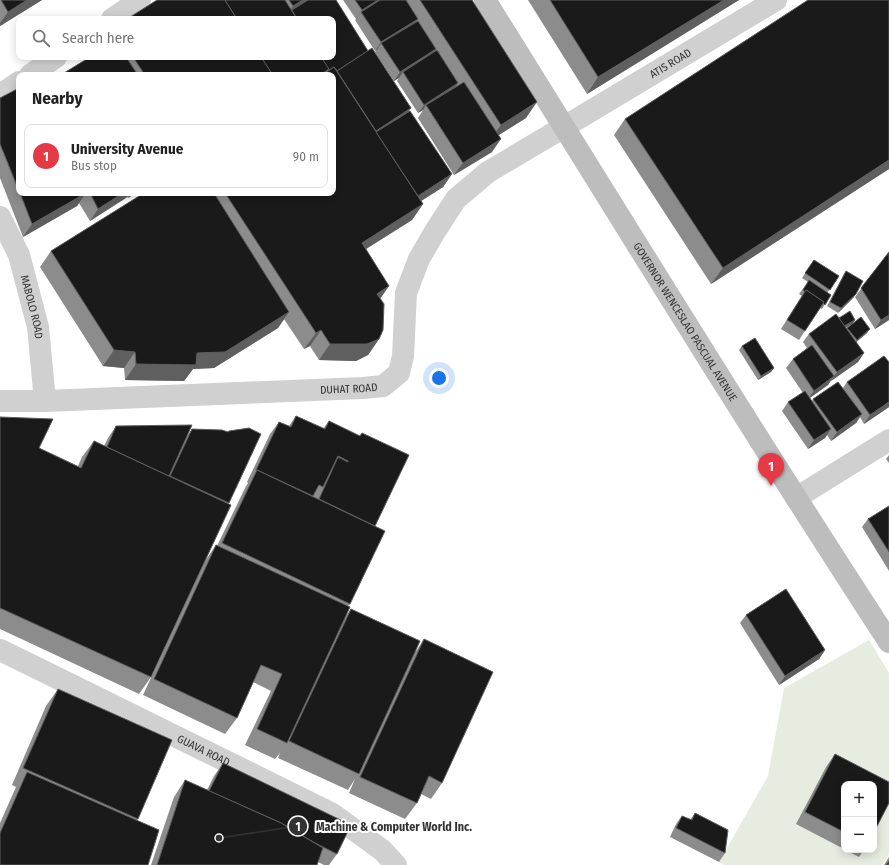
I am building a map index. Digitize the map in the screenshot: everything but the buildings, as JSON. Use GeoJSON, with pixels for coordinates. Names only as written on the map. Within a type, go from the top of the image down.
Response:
{"type":"FeatureCollection","features":[{"type":"Feature","properties":{"kind":"main road","name":"GOVERNOR WENCESLAO PASCUAL AVENUE"},"geometry":{"type":"LineString","coordinates":[[485,0],[758,438],[889,642]]}},
{"type":"Feature","properties":{"kind":"street"},"geometry":{"type":"LineString","coordinates":[[116,16],[140,0]]}},
{"type":"Feature","properties":{"kind":"street","name":"ATIS ROAD"},"geometry":{"type":"LineString","coordinates":[[564,127],[776,0]]}},
{"type":"Feature","properties":{"kind":"street"},"geometry":{"type":"LineString","coordinates":[[34,72],[52,60]]}},
{"type":"Feature","properties":{"kind":"street"},"geometry":{"type":"LineString","coordinates":[[0,95],[16,84]]}},
{"type":"Feature","properties":{"kind":"street","name":"DUHAT ROAD"},"geometry":{"type":"LineString","coordinates":[[0,401],[45,401],[355,389],[383,386],[399,373],[403,356],[406,293],[416,266],[434,233],[456,199],[488,172],[564,127]]}},
{"type":"Feature","properties":{"kind":"street","name":"MABOLO ROAD"},"geometry":{"type":"LineString","coordinates":[[0,217],[19,255],[38,327],[45,401]]}},
{"type":"Feature","properties":{"kind":"street"},"geometry":{"type":"LineString","coordinates":[[796,498],[889,440]]}},
{"type":"Feature","properties":{"kind":"street","name":"GUAVA ROAD"},"geometry":{"type":"LineString","coordinates":[[0,650],[331,813],[382,850],[396,865]]}},
{"type":"Feature","properties":{"kind":"shaded area"},"geometry":{"type":"Polygon","coordinates":[[[869,640],[889,673],[889,854],[882,865],[724,865],[719,862],[768,776],[784,688],[869,640]]]}},
{"type":"Feature","properties":{"kind":"place","name":"University Avenue"},"geometry":{"type":"Point","coordinates":[771,486]}},
{"type":"Feature","properties":{"kind":"place","name":"Machine & Computer World Inc."},"geometry":{"type":"Point","coordinates":[219,838]}}]}
